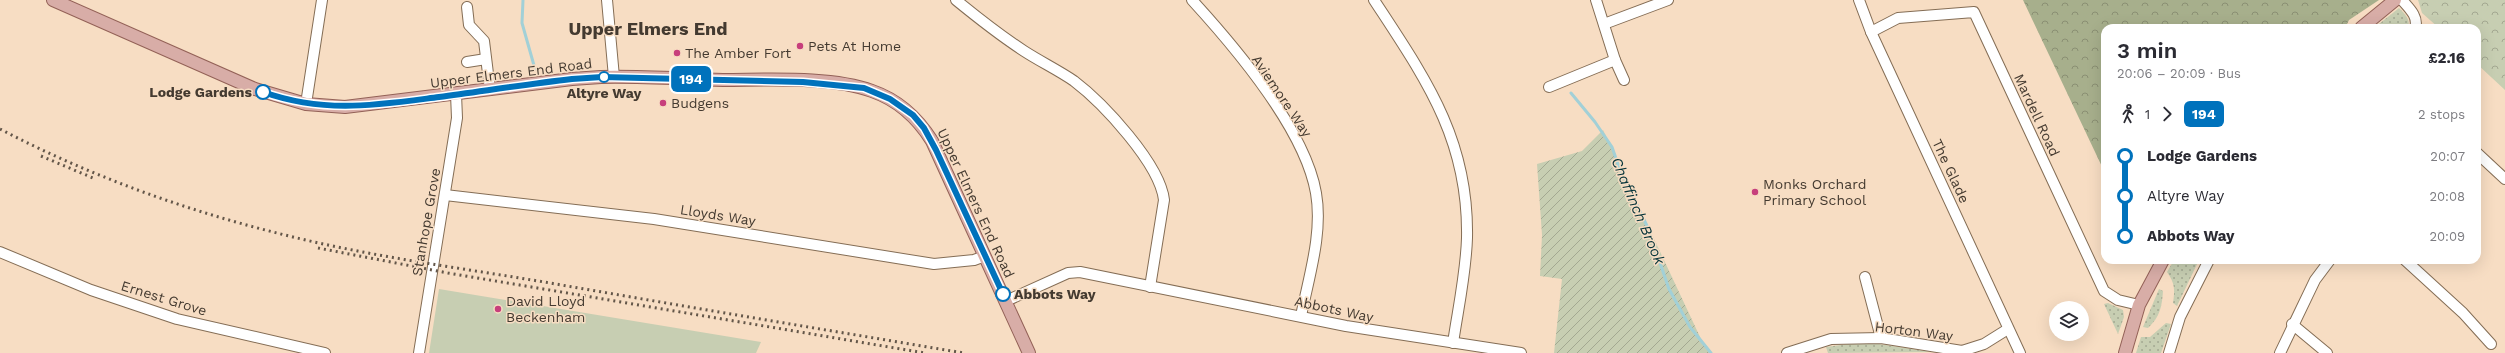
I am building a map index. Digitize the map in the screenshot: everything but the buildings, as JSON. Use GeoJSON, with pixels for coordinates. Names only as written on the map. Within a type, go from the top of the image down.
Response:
{"type":"FeatureCollection","features":[{"type":"Feature","properties":{"kind":"main road","name":"Upper Elmers End Road"},"geometry":{"type":"LineString","coordinates":[[53,0],[238,83],[275,96],[306,104],[354,106],[572,79],[614,77],[816,82],[854,86],[882,95],[905,109],[924,128],[936,150],[1029,353]]}},
{"type":"Feature","properties":{"kind":"main road"},"geometry":{"type":"LineString","coordinates":[[2366,24],[2395,0]]}},
{"type":"Feature","properties":{"kind":"main road"},"geometry":{"type":"LineString","coordinates":[[2125,353],[2139,305],[2161,264]]}},
{"type":"Feature","properties":{"kind":"street"},"geometry":{"type":"LineString","coordinates":[[306,104],[322,0]]}},
{"type":"Feature","properties":{"kind":"street"},"geometry":{"type":"LineString","coordinates":[[607,0],[614,77]]}},
{"type":"Feature","properties":{"kind":"street"},"geometry":{"type":"LineString","coordinates":[[956,0],[1036,58],[1074,82],[1097,103],[1135,144],[1160,182],[1164,193],[1164,209],[1150,287]]}},
{"type":"Feature","properties":{"kind":"street","name":"Aviemore Way"},"geometry":{"type":"LineString","coordinates":[[1192,0],[1233,47],[1283,116],[1311,172],[1316,192],[1316,244],[1301,316]]}},
{"type":"Feature","properties":{"kind":"street"},"geometry":{"type":"LineString","coordinates":[[1374,0],[1436,98],[1455,145],[1465,208],[1467,239],[1453,343]]}},
{"type":"Feature","properties":{"kind":"street"},"geometry":{"type":"LineString","coordinates":[[1596,0],[1615,60],[1624,80]]}},
{"type":"Feature","properties":{"kind":"street"},"geometry":{"type":"LineString","coordinates":[[1604,24],[1668,0]]}},
{"type":"Feature","properties":{"kind":"street","name":"The Glade"},"geometry":{"type":"LineString","coordinates":[[1859,0],[1871,32],[2020,353]]}},
{"type":"Feature","properties":{"kind":"street"},"geometry":{"type":"LineString","coordinates":[[2402,0],[2413,14],[2416,24]]}},
{"type":"Feature","properties":{"kind":"street"},"geometry":{"type":"LineString","coordinates":[[467,7],[469,25],[484,41],[490,90]]}},
{"type":"Feature","properties":{"kind":"street","name":"Mardell Road"},"geometry":{"type":"LineString","coordinates":[[1871,32],[1891,21],[1974,12],[2104,290],[2118,300],[2139,305]]}},
{"type":"Feature","properties":{"kind":"street"},"geometry":{"type":"LineString","coordinates":[[467,62],[486,59]]}},
{"type":"Feature","properties":{"kind":"street"},"geometry":{"type":"LineString","coordinates":[[1549,87],[1615,60]]}},
{"type":"Feature","properties":{"kind":"street","name":"Stanhope Grove"},"geometry":{"type":"LineString","coordinates":[[419,353],[457,118],[456,94]]}},
{"type":"Feature","properties":{"kind":"street"},"geometry":{"type":"LineString","coordinates":[[2481,157],[2505,179]]}},
{"type":"Feature","properties":{"kind":"street","name":"Lloyds Way"},"geometry":{"type":"LineString","coordinates":[[445,195],[654,219],[934,264],[974,260],[985,256]]}},
{"type":"Feature","properties":{"kind":"street","name":"Ernest Grove"},"geometry":{"type":"LineString","coordinates":[[0,252],[91,290],[177,319],[325,353]]}},
{"type":"Feature","properties":{"kind":"street"},"geometry":{"type":"LineString","coordinates":[[2169,353],[2180,317],[2207,264]]}},
{"type":"Feature","properties":{"kind":"street"},"geometry":{"type":"LineString","coordinates":[[2280,353],[2292,324],[2314,280],[2327,264]]}},
{"type":"Feature","properties":{"kind":"street"},"geometry":{"type":"LineString","coordinates":[[2409,264],[2463,313],[2491,344]]}},
{"type":"Feature","properties":{"kind":"street","name":"Abbots Way"},"geometry":{"type":"LineString","coordinates":[[1006,301],[1074,272],[1346,326],[1521,353]]}},
{"type":"Feature","properties":{"kind":"street"},"geometry":{"type":"LineString","coordinates":[[1865,276],[1881,338]]}},
{"type":"Feature","properties":{"kind":"street"},"geometry":{"type":"LineString","coordinates":[[2292,324],[2327,353]]}},
{"type":"Feature","properties":{"kind":"street","name":"Horton Way"},"geometry":{"type":"LineString","coordinates":[[1789,353],[1831,339],[1881,338],[1962,351],[1984,344],[2008,329]]}},
{"type":"Feature","properties":{"kind":"green space"},"geometry":{"type":"Polygon","coordinates":[[[2023,0],[2379,0],[2349,20],[2347,24],[2101,24],[2101,165],[2023,0]]]}},
{"type":"Feature","properties":{"kind":"green space"},"geometry":{"type":"Polygon","coordinates":[[[2418,0],[2505,0],[2505,90],[2481,68],[2481,24],[2434,24],[2422,13],[2418,0]]]}},
{"type":"Feature","properties":{"kind":"green space"},"geometry":{"type":"Polygon","coordinates":[[[2399,8],[2409,22],[2409,24],[2379,24],[2399,8]]]}},
{"type":"Feature","properties":{"kind":"green space"},"geometry":{"type":"Polygon","coordinates":[[[1603,130],[1701,339],[1711,353],[1554,353],[1562,279],[1540,276],[1542,235],[1537,164],[1582,151],[1603,130]]]}},
{"type":"Feature","properties":{"kind":"green space"},"geometry":{"type":"Polygon","coordinates":[[[2172,264],[2197,264],[2177,306],[2173,303],[2174,287],[2167,272],[2172,264]]]}},
{"type":"Feature","properties":{"kind":"green space","name":"David Lloyd Beckenham"},"geometry":{"type":"Polygon","coordinates":[[[439,289],[761,342],[756,353],[429,353],[439,289]]]}},
{"type":"Feature","properties":{"kind":"green space"},"geometry":{"type":"Polygon","coordinates":[[[2159,289],[2163,291],[2160,311],[2148,328],[2143,327],[2159,289]]]}},
{"type":"Feature","properties":{"kind":"green space"},"geometry":{"type":"Polygon","coordinates":[[[2108,303],[2123,310],[2124,317],[2118,334],[2104,304],[2108,303]]]}},
{"type":"Feature","properties":{"kind":"green space"},"geometry":{"type":"Polygon","coordinates":[[[2166,323],[2171,324],[2161,353],[2136,353],[2141,337],[2150,337],[2166,323]]]}},
{"type":"Feature","properties":{"kind":"green space"},"geometry":{"type":"Polygon","coordinates":[[[1848,344],[1879,344],[1931,352],[1828,353],[1826,347],[1848,344]]]}},
{"type":"Feature","properties":{"kind":"waterway"},"geometry":{"type":"LineString","coordinates":[[523,0],[522,23],[535,69]]}},
{"type":"Feature","properties":{"kind":"waterway","name":"Chaffinch Brook"},"geometry":{"type":"LineString","coordinates":[[1571,93],[1595,122],[1612,147],[1619,167],[1648,228],[1669,289],[1690,327],[1711,353]]}},
{"type":"Feature","properties":{"kind":"railway"},"geometry":{"type":"LineString","coordinates":[[0,129],[69,162],[140,191],[212,215],[318,243],[417,262],[964,353]]}},
{"type":"Feature","properties":{"kind":"railway"},"geometry":{"type":"LineString","coordinates":[[41,156],[93,178]]}},
{"type":"Feature","properties":{"kind":"railway"},"geometry":{"type":"LineString","coordinates":[[318,248],[448,273],[925,353]]}},
{"type":"Feature","properties":{"kind":"bus line","name":"194"},"geometry":{"type":"LineString","coordinates":[[263,92],[283,99],[306,104],[337,107],[381,104],[572,79],[602,77],[762,80],[842,85],[864,88],[882,95],[898,104],[913,115],[924,128],[932,141],[1003,294]]}},
{"type":"Feature","properties":{"kind":"place","name":"Pets At Home"},"geometry":{"type":"Point","coordinates":[800,46]}},
{"type":"Feature","properties":{"kind":"place","name":"The Amber Fort"},"geometry":{"type":"Point","coordinates":[677,53]}},
{"type":"Feature","properties":{"kind":"place","name":"Altyre Way"},"geometry":{"type":"Point","coordinates":[604,77]}},
{"type":"Feature","properties":{"kind":"place","name":"Lodge Gardens"},"geometry":{"type":"Point","coordinates":[263,92]}},
{"type":"Feature","properties":{"kind":"place","name":"Budgens"},"geometry":{"type":"Point","coordinates":[663,103]}},
{"type":"Feature","properties":{"kind":"place","name":"Monks Orchard Primary School"},"geometry":{"type":"Point","coordinates":[1755,192]}},
{"type":"Feature","properties":{"kind":"place","name":"Abbots Way"},"geometry":{"type":"Point","coordinates":[1003,294]}},
{"type":"Feature","properties":{"kind":"place","name":"David Lloyd Beckenham"},"geometry":{"type":"Point","coordinates":[498,309]}},
{"type":"Feature","properties":{"kind":"district","name":"Upper Elmers End"},"geometry":{"type":"Point","coordinates":[648,29]}}]}
